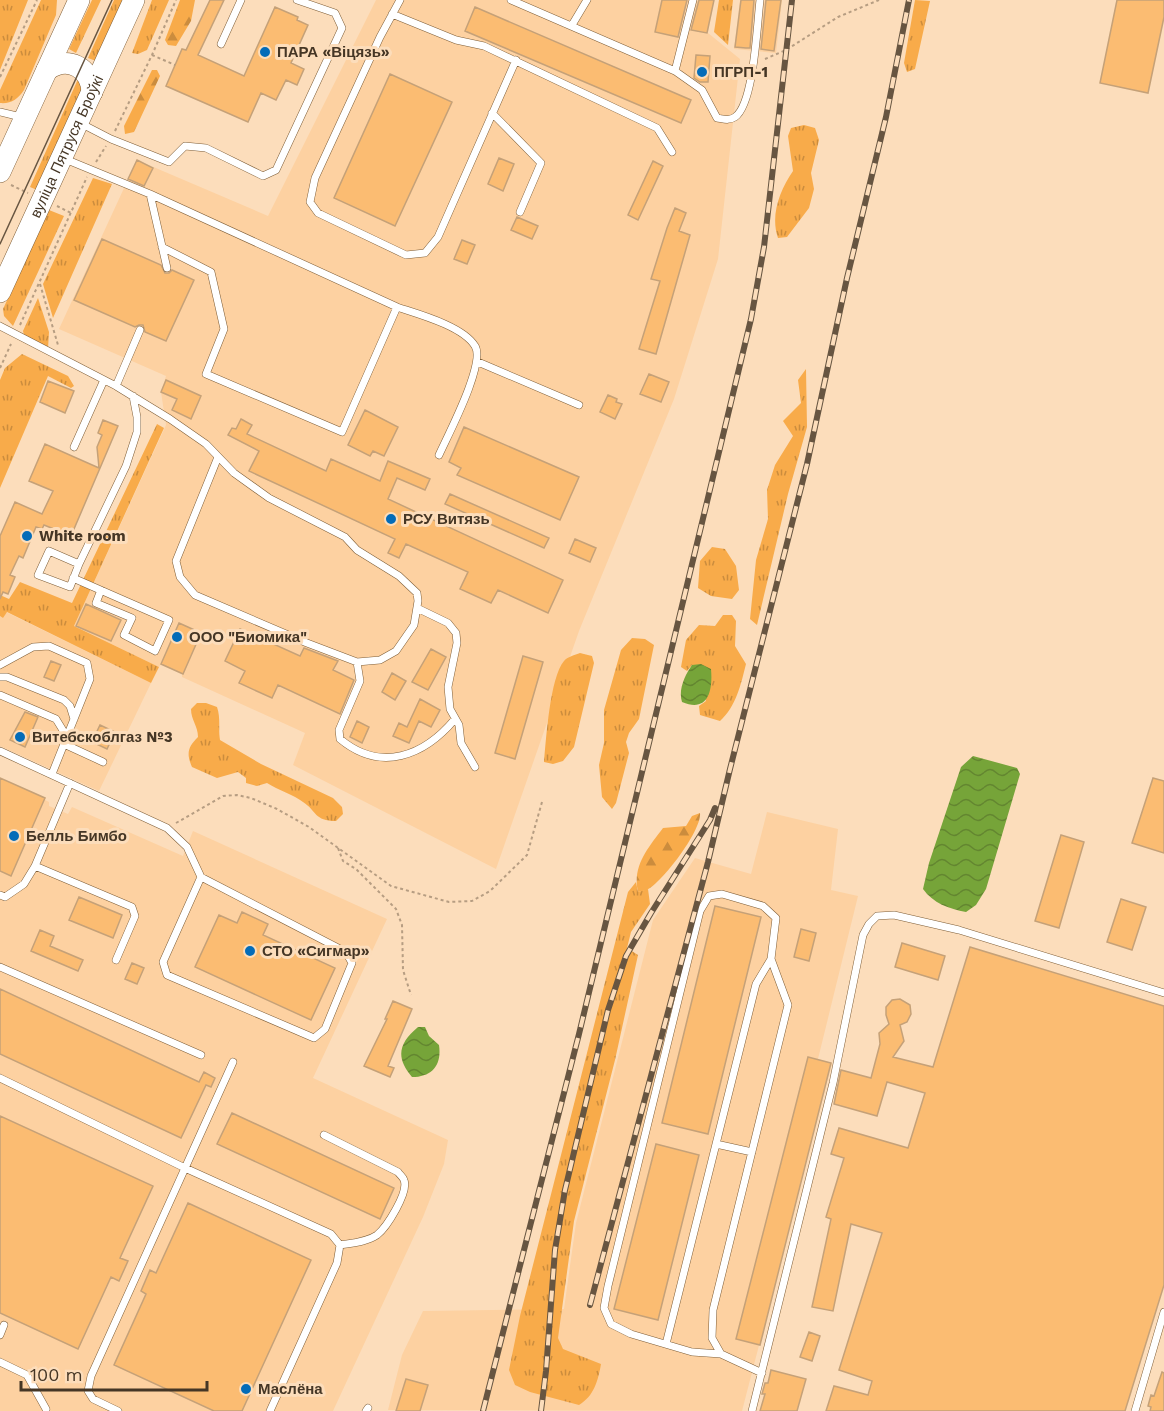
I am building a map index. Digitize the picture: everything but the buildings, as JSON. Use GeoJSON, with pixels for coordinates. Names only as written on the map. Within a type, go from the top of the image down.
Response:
{"type":"FeatureCollection","features":[{"type":"Feature","properties":{"kind":"main road"},"geometry":{"type":"LineString","coordinates":[[0,172],[79,0]]}},
{"type":"Feature","properties":{"kind":"main road","name":"вуліца Пятруся Броўкі"},"geometry":{"type":"LineString","coordinates":[[0,292],[134,0]]}},
{"type":"Feature","properties":{"kind":"main road"},"geometry":{"type":"LineString","coordinates":[[47,70],[52,66],[65,63],[77,65],[90,79],[92,92]]}},
{"type":"Feature","properties":{"kind":"lane"},"geometry":{"type":"LineString","coordinates":[[221,44],[241,0]]}},
{"type":"Feature","properties":{"kind":"lane"},"geometry":{"type":"LineString","coordinates":[[78,122],[111,139],[169,162],[185,147],[206,148],[263,176],[276,170],[342,28],[335,13],[297,0]]}},
{"type":"Feature","properties":{"kind":"lane"},"geometry":{"type":"LineString","coordinates":[[400,0],[315,178],[310,202],[318,213],[406,255],[425,254],[438,237],[516,60]]}},
{"type":"Feature","properties":{"kind":"lane"},"geometry":{"type":"LineString","coordinates":[[511,0],[675,71],[702,90],[717,118],[727,120],[736,117],[746,105],[760,0]]}},
{"type":"Feature","properties":{"kind":"lane"},"geometry":{"type":"LineString","coordinates":[[572,25],[587,0]]}},
{"type":"Feature","properties":{"kind":"lane"},"geometry":{"type":"LineString","coordinates":[[675,71],[693,0]]}},
{"type":"Feature","properties":{"kind":"lane"},"geometry":{"type":"LineString","coordinates":[[392,14],[456,40],[484,46],[657,128],[672,152]]}},
{"type":"Feature","properties":{"kind":"lane"},"geometry":{"type":"LineString","coordinates":[[0,112],[25,118]]}},
{"type":"Feature","properties":{"kind":"lane"},"geometry":{"type":"LineString","coordinates":[[492,113],[541,163],[520,212]]}},
{"type":"Feature","properties":{"kind":"lane"},"geometry":{"type":"LineString","coordinates":[[62,158],[150,194],[397,307],[463,333],[476,347],[478,362],[439,455]]}},
{"type":"Feature","properties":{"kind":"lane"},"geometry":{"type":"LineString","coordinates":[[150,194],[167,268]]}},
{"type":"Feature","properties":{"kind":"lane"},"geometry":{"type":"LineString","coordinates":[[162,248],[211,272],[224,329],[206,374],[342,432],[397,307]]}},
{"type":"Feature","properties":{"kind":"lane"},"geometry":{"type":"LineString","coordinates":[[0,326],[116,386],[170,419],[206,444],[234,473],[269,498],[345,537],[357,550],[399,576],[417,593],[417,608],[414,625],[396,651],[380,660],[357,662],[195,595],[180,578],[176,561],[218,457]]}},
{"type":"Feature","properties":{"kind":"lane"},"geometry":{"type":"LineString","coordinates":[[116,386],[140,330]]}},
{"type":"Feature","properties":{"kind":"lane"},"geometry":{"type":"LineString","coordinates":[[478,362],[579,405]]}},
{"type":"Feature","properties":{"kind":"lane"},"geometry":{"type":"LineString","coordinates":[[74,447],[104,380]]}},
{"type":"Feature","properties":{"kind":"lane"},"geometry":{"type":"LineString","coordinates":[[79,564],[49,551],[38,574],[70,587],[126,466],[137,432],[137,417],[132,396]]}},
{"type":"Feature","properties":{"kind":"lane"},"geometry":{"type":"LineString","coordinates":[[73,578],[101,590],[169,620],[155,651],[124,635],[132,618],[96,603],[101,590]]}},
{"type":"Feature","properties":{"kind":"lane"},"geometry":{"type":"LineString","coordinates":[[417,608],[448,623],[456,633],[457,643],[448,687],[450,709],[459,725],[461,743],[475,767]]}},
{"type":"Feature","properties":{"kind":"lane"},"geometry":{"type":"LineString","coordinates":[[0,665],[33,647],[49,646],[87,663],[90,679],[52,774]]}},
{"type":"Feature","properties":{"kind":"lane"},"geometry":{"type":"LineString","coordinates":[[357,662],[360,681],[339,730],[340,739],[350,748],[371,757],[389,759],[415,751],[442,733],[455,718]]}},
{"type":"Feature","properties":{"kind":"lane"},"geometry":{"type":"LineString","coordinates":[[0,677],[8,677],[64,700],[70,706],[74,719]]}},
{"type":"Feature","properties":{"kind":"lane"},"geometry":{"type":"LineString","coordinates":[[0,695],[56,718],[65,740],[103,762]]}},
{"type":"Feature","properties":{"kind":"lane"},"geometry":{"type":"LineString","coordinates":[[0,750],[168,828],[186,847],[201,877],[346,952],[352,963],[325,1029],[314,1038],[167,975],[164,962],[201,877]]}},
{"type":"Feature","properties":{"kind":"lane"},"geometry":{"type":"LineString","coordinates":[[0,895],[5,897],[24,884],[35,866],[70,783]]}},
{"type":"Feature","properties":{"kind":"lane"},"geometry":{"type":"LineString","coordinates":[[35,866],[132,907],[135,916],[116,960]]}},
{"type":"Feature","properties":{"kind":"lane"},"geometry":{"type":"LineString","coordinates":[[666,1344],[756,984],[771,959],[776,918],[763,906],[722,894],[709,896],[700,911],[604,1308],[611,1324],[631,1334],[692,1352],[721,1354],[762,1373]]}},
{"type":"Feature","properties":{"kind":"lane"},"geometry":{"type":"LineString","coordinates":[[752,1411],[833,1083],[863,935],[869,924],[878,916],[894,915],[959,930],[1164,993]]}},
{"type":"Feature","properties":{"kind":"lane"},"geometry":{"type":"LineString","coordinates":[[721,1354],[711,1338],[713,1310],[788,1005],[771,959]]}},
{"type":"Feature","properties":{"kind":"lane"},"geometry":{"type":"LineString","coordinates":[[0,967],[201,1055]]}},
{"type":"Feature","properties":{"kind":"lane"},"geometry":{"type":"LineString","coordinates":[[118,1411],[93,1399],[88,1390],[91,1376],[233,1062]]}},
{"type":"Feature","properties":{"kind":"lane"},"geometry":{"type":"LineString","coordinates":[[0,1078],[185,1168],[332,1234],[340,1245],[338,1263],[270,1411]]}},
{"type":"Feature","properties":{"kind":"lane"},"geometry":{"type":"LineString","coordinates":[[324,1135],[398,1172],[404,1180],[404,1189],[388,1224],[376,1236],[358,1243],[340,1245]]}},
{"type":"Feature","properties":{"kind":"lane"},"geometry":{"type":"LineString","coordinates":[[716,1144],[752,1152]]}},
{"type":"Feature","properties":{"kind":"lane"},"geometry":{"type":"LineString","coordinates":[[1135,1411],[1164,1312]]}},
{"type":"Feature","properties":{"kind":"lane"},"geometry":{"type":"LineString","coordinates":[[0,1335],[4,1325]]}},
{"type":"Feature","properties":{"kind":"lane"},"geometry":{"type":"LineString","coordinates":[[0,1362],[27,1374],[46,1409]]}},
{"type":"Feature","properties":{"kind":"path"},"geometry":{"type":"LineString","coordinates":[[0,77],[38,0]]}},
{"type":"Feature","properties":{"kind":"path"},"geometry":{"type":"LineString","coordinates":[[0,368],[90,170],[111,139],[176,0]]}},
{"type":"Feature","properties":{"kind":"path"},"geometry":{"type":"LineString","coordinates":[[753,63],[786,50],[838,17],[879,0]]}},
{"type":"Feature","properties":{"kind":"path"},"geometry":{"type":"LineString","coordinates":[[152,55],[174,65]]}},
{"type":"Feature","properties":{"kind":"path"},"geometry":{"type":"LineString","coordinates":[[39,283],[57,336],[59,357]]}},
{"type":"Feature","properties":{"kind":"path"},"geometry":{"type":"LineString","coordinates":[[168,828],[223,796],[237,795],[251,798],[309,827],[391,886],[449,902],[472,901],[490,891],[527,855],[542,802]]}},
{"type":"Feature","properties":{"kind":"path"},"geometry":{"type":"LineString","coordinates":[[338,847],[343,861],[356,869],[396,909],[402,925],[403,970],[411,995]]}},
{"type":"Feature","properties":{"kind":"shaded area"},"geometry":{"type":"Polygon","coordinates":[[[376,0],[714,0],[708,33],[740,59],[718,259],[674,399],[579,631],[496,869],[293,765],[305,733],[182,677],[182,674],[161,664],[159,667],[74,626],[166,425],[161,392],[166,376],[59,329],[137,160],[268,216],[376,0]]]}},
{"type":"Feature","properties":{"kind":"shaded area"},"geometry":{"type":"Polygon","coordinates":[[[740,0],[782,0],[776,53],[734,49],[740,0]]]}},
{"type":"Feature","properties":{"kind":"shaded area"},"geometry":{"type":"Polygon","coordinates":[[[6,612],[151,683],[99,791],[0,746],[0,616],[3,618],[6,612]]]}},
{"type":"Feature","properties":{"kind":"shaded area"},"geometry":{"type":"Polygon","coordinates":[[[0,778],[46,798],[49,806],[68,814],[72,807],[183,856],[193,831],[387,919],[313,1078],[448,1140],[444,1164],[423,1217],[333,1411],[0,1411],[0,778]]]}},
{"type":"Feature","properties":{"kind":"shaded area"},"geometry":{"type":"Polygon","coordinates":[[[767,812],[838,829],[831,890],[858,896],[818,1059],[832,1063],[742,1411],[388,1410],[402,1355],[423,1311],[564,1309],[576,1223],[653,920],[695,858],[751,874],[767,812]]]}},
{"type":"Feature","properties":{"kind":"green space"},"geometry":{"type":"Polygon","coordinates":[[[0,0],[28,0],[0,70],[0,0]]]}},
{"type":"Feature","properties":{"kind":"green space"},"geometry":{"type":"Polygon","coordinates":[[[41,0],[57,0],[56,15],[24,90],[14,100],[0,103],[0,90],[41,0]]]}},
{"type":"Feature","properties":{"kind":"green space"},"geometry":{"type":"Polygon","coordinates":[[[92,0],[101,0],[76,53],[69,49],[92,0]]]}},
{"type":"Feature","properties":{"kind":"green space"},"geometry":{"type":"Polygon","coordinates":[[[114,0],[124,0],[96,61],[88,58],[114,0]]]}},
{"type":"Feature","properties":{"kind":"green space"},"geometry":{"type":"Polygon","coordinates":[[[152,0],[169,0],[147,50],[138,54],[132,53],[152,0]]]}},
{"type":"Feature","properties":{"kind":"green space"},"geometry":{"type":"Polygon","coordinates":[[[180,0],[195,0],[191,21],[176,46],[168,45],[165,40],[180,0]]]}},
{"type":"Feature","properties":{"kind":"green space"},"geometry":{"type":"Polygon","coordinates":[[[719,0],[733,0],[728,45],[714,32],[719,0]]]}},
{"type":"Feature","properties":{"kind":"green space"},"geometry":{"type":"Polygon","coordinates":[[[915,0],[930,1],[915,69],[907,72],[904,63],[915,0]]]}},
{"type":"Feature","properties":{"kind":"green space"},"geometry":{"type":"Polygon","coordinates":[[[152,70],[157,70],[160,76],[134,132],[125,134],[124,126],[152,70]]]}},
{"type":"Feature","properties":{"kind":"green space"},"geometry":{"type":"Polygon","coordinates":[[[78,79],[83,87],[37,190],[30,187],[78,79]]]}},
{"type":"Feature","properties":{"kind":"green space"},"geometry":{"type":"Polygon","coordinates":[[[804,125],[815,128],[819,140],[811,173],[814,189],[809,208],[787,237],[778,238],[775,220],[778,203],[793,171],[788,136],[791,128],[804,125]]]}},
{"type":"Feature","properties":{"kind":"green space"},"geometry":{"type":"Polygon","coordinates":[[[93,178],[112,184],[53,318],[43,284],[93,178]]]}},
{"type":"Feature","properties":{"kind":"green space"},"geometry":{"type":"Polygon","coordinates":[[[49,210],[64,216],[13,326],[4,316],[3,309],[49,210]]]}},
{"type":"Feature","properties":{"kind":"green space"},"geometry":{"type":"Polygon","coordinates":[[[38,298],[49,332],[48,349],[24,335],[23,331],[38,298]]]}},
{"type":"Feature","properties":{"kind":"green space"},"geometry":{"type":"Polygon","coordinates":[[[22,354],[68,376],[74,386],[71,388],[48,376],[0,488],[0,380],[5,368],[22,354]]]}},
{"type":"Feature","properties":{"kind":"green space"},"geometry":{"type":"Polygon","coordinates":[[[806,369],[807,427],[788,494],[757,625],[750,619],[756,560],[768,519],[767,490],[775,465],[793,436],[783,421],[801,403],[798,380],[806,369]]]}},
{"type":"Feature","properties":{"kind":"green space"},"geometry":{"type":"Polygon","coordinates":[[[157,424],[164,428],[74,626],[159,667],[151,683],[7,612],[3,618],[0,616],[0,595],[9,599],[20,582],[72,603],[157,424]]]}},
{"type":"Feature","properties":{"kind":"green space"},"geometry":{"type":"Polygon","coordinates":[[[712,547],[725,549],[736,566],[739,590],[732,599],[711,596],[698,588],[700,561],[712,547]]]}},
{"type":"Feature","properties":{"kind":"green space"},"geometry":{"type":"Polygon","coordinates":[[[723,615],[732,615],[736,621],[735,646],[746,664],[734,702],[720,721],[700,715],[699,706],[706,701],[692,665],[687,671],[681,667],[686,640],[699,625],[715,626],[723,615]]]}},
{"type":"Feature","properties":{"kind":"green space"},"geometry":{"type":"Polygon","coordinates":[[[632,638],[645,639],[654,645],[639,719],[629,733],[626,742],[629,753],[616,803],[612,809],[602,797],[599,765],[604,743],[604,710],[621,650],[632,638]]]}},
{"type":"Feature","properties":{"kind":"green space"},"geometry":{"type":"Polygon","coordinates":[[[580,653],[592,656],[594,663],[574,747],[563,761],[553,764],[544,762],[555,680],[564,661],[580,653]]]}},
{"type":"Feature","properties":{"kind":"green space"},"geometry":{"type":"Polygon","coordinates":[[[197,703],[217,707],[220,740],[261,764],[333,798],[342,807],[343,814],[336,821],[329,821],[316,815],[299,799],[267,783],[257,786],[246,783],[246,778],[238,772],[217,778],[192,767],[189,750],[198,737],[191,709],[197,703]]]}},
{"type":"Feature","properties":{"kind":"green space"},"geometry":{"type":"Polygon","coordinates":[[[700,813],[695,831],[671,867],[654,885],[638,892],[639,866],[663,828],[686,826],[692,816],[700,813]]]}},
{"type":"Feature","properties":{"kind":"green space"},"geometry":{"type":"Polygon","coordinates":[[[636,882],[638,892],[648,889],[650,904],[631,932],[627,948],[638,955],[615,1060],[574,1221],[558,1338],[563,1349],[601,1364],[594,1388],[579,1405],[530,1392],[515,1385],[509,1370],[520,1316],[628,892],[636,882]]]}},
{"type":"Feature","properties":{"kind":"water"},"geometry":{"type":"Polygon","coordinates":[[[701,664],[711,669],[711,685],[707,698],[698,705],[682,702],[682,688],[687,673],[692,665],[701,664]]]}},
{"type":"Feature","properties":{"kind":"water"},"geometry":{"type":"Polygon","coordinates":[[[973,756],[1017,768],[1020,774],[986,889],[976,905],[966,912],[942,905],[923,889],[929,863],[961,767],[973,756]]]}},
{"type":"Feature","properties":{"kind":"water"},"geometry":{"type":"Polygon","coordinates":[[[418,1027],[425,1027],[429,1036],[439,1045],[440,1052],[437,1064],[430,1072],[412,1077],[401,1057],[403,1045],[418,1027]]]}},
{"type":"Feature","properties":{"kind":"tram line"},"geometry":{"type":"LineString","coordinates":[[0,244],[112,0]]}},
{"type":"Feature","properties":{"kind":"railway"},"geometry":{"type":"LineString","coordinates":[[483,1411],[579,1034],[751,319],[764,247],[792,0]]}},
{"type":"Feature","properties":{"kind":"railway"},"geometry":{"type":"LineString","coordinates":[[590,1305],[708,862],[807,464],[847,278],[886,117],[909,0]]}},
{"type":"Feature","properties":{"kind":"railway"},"geometry":{"type":"LineString","coordinates":[[541,1411],[555,1250],[565,1190],[608,1010],[626,956],[710,820],[715,808]]}},
{"type":"Feature","properties":{"kind":"place","name":"ПАРА «Віцязь»"},"geometry":{"type":"Point","coordinates":[265,52]}},
{"type":"Feature","properties":{"kind":"place","name":"ПГРП-1"},"geometry":{"type":"Point","coordinates":[702,72]}},
{"type":"Feature","properties":{"kind":"place","name":"РСУ Витязь"},"geometry":{"type":"Point","coordinates":[391,519]}},
{"type":"Feature","properties":{"kind":"place","name":"White room"},"geometry":{"type":"Point","coordinates":[27,536]}},
{"type":"Feature","properties":{"kind":"place","name":"ООО \"Биомика\""},"geometry":{"type":"Point","coordinates":[177,637]}},
{"type":"Feature","properties":{"kind":"place","name":"Витебскоблгаз №3"},"geometry":{"type":"Point","coordinates":[20,737]}},
{"type":"Feature","properties":{"kind":"place","name":"Белль Бимбо"},"geometry":{"type":"Point","coordinates":[14,836]}},
{"type":"Feature","properties":{"kind":"place","name":"СТО «Сигмар»"},"geometry":{"type":"Point","coordinates":[250,951]}},
{"type":"Feature","properties":{"kind":"place","name":"Маслёна"},"geometry":{"type":"Point","coordinates":[246,1389]}}]}
